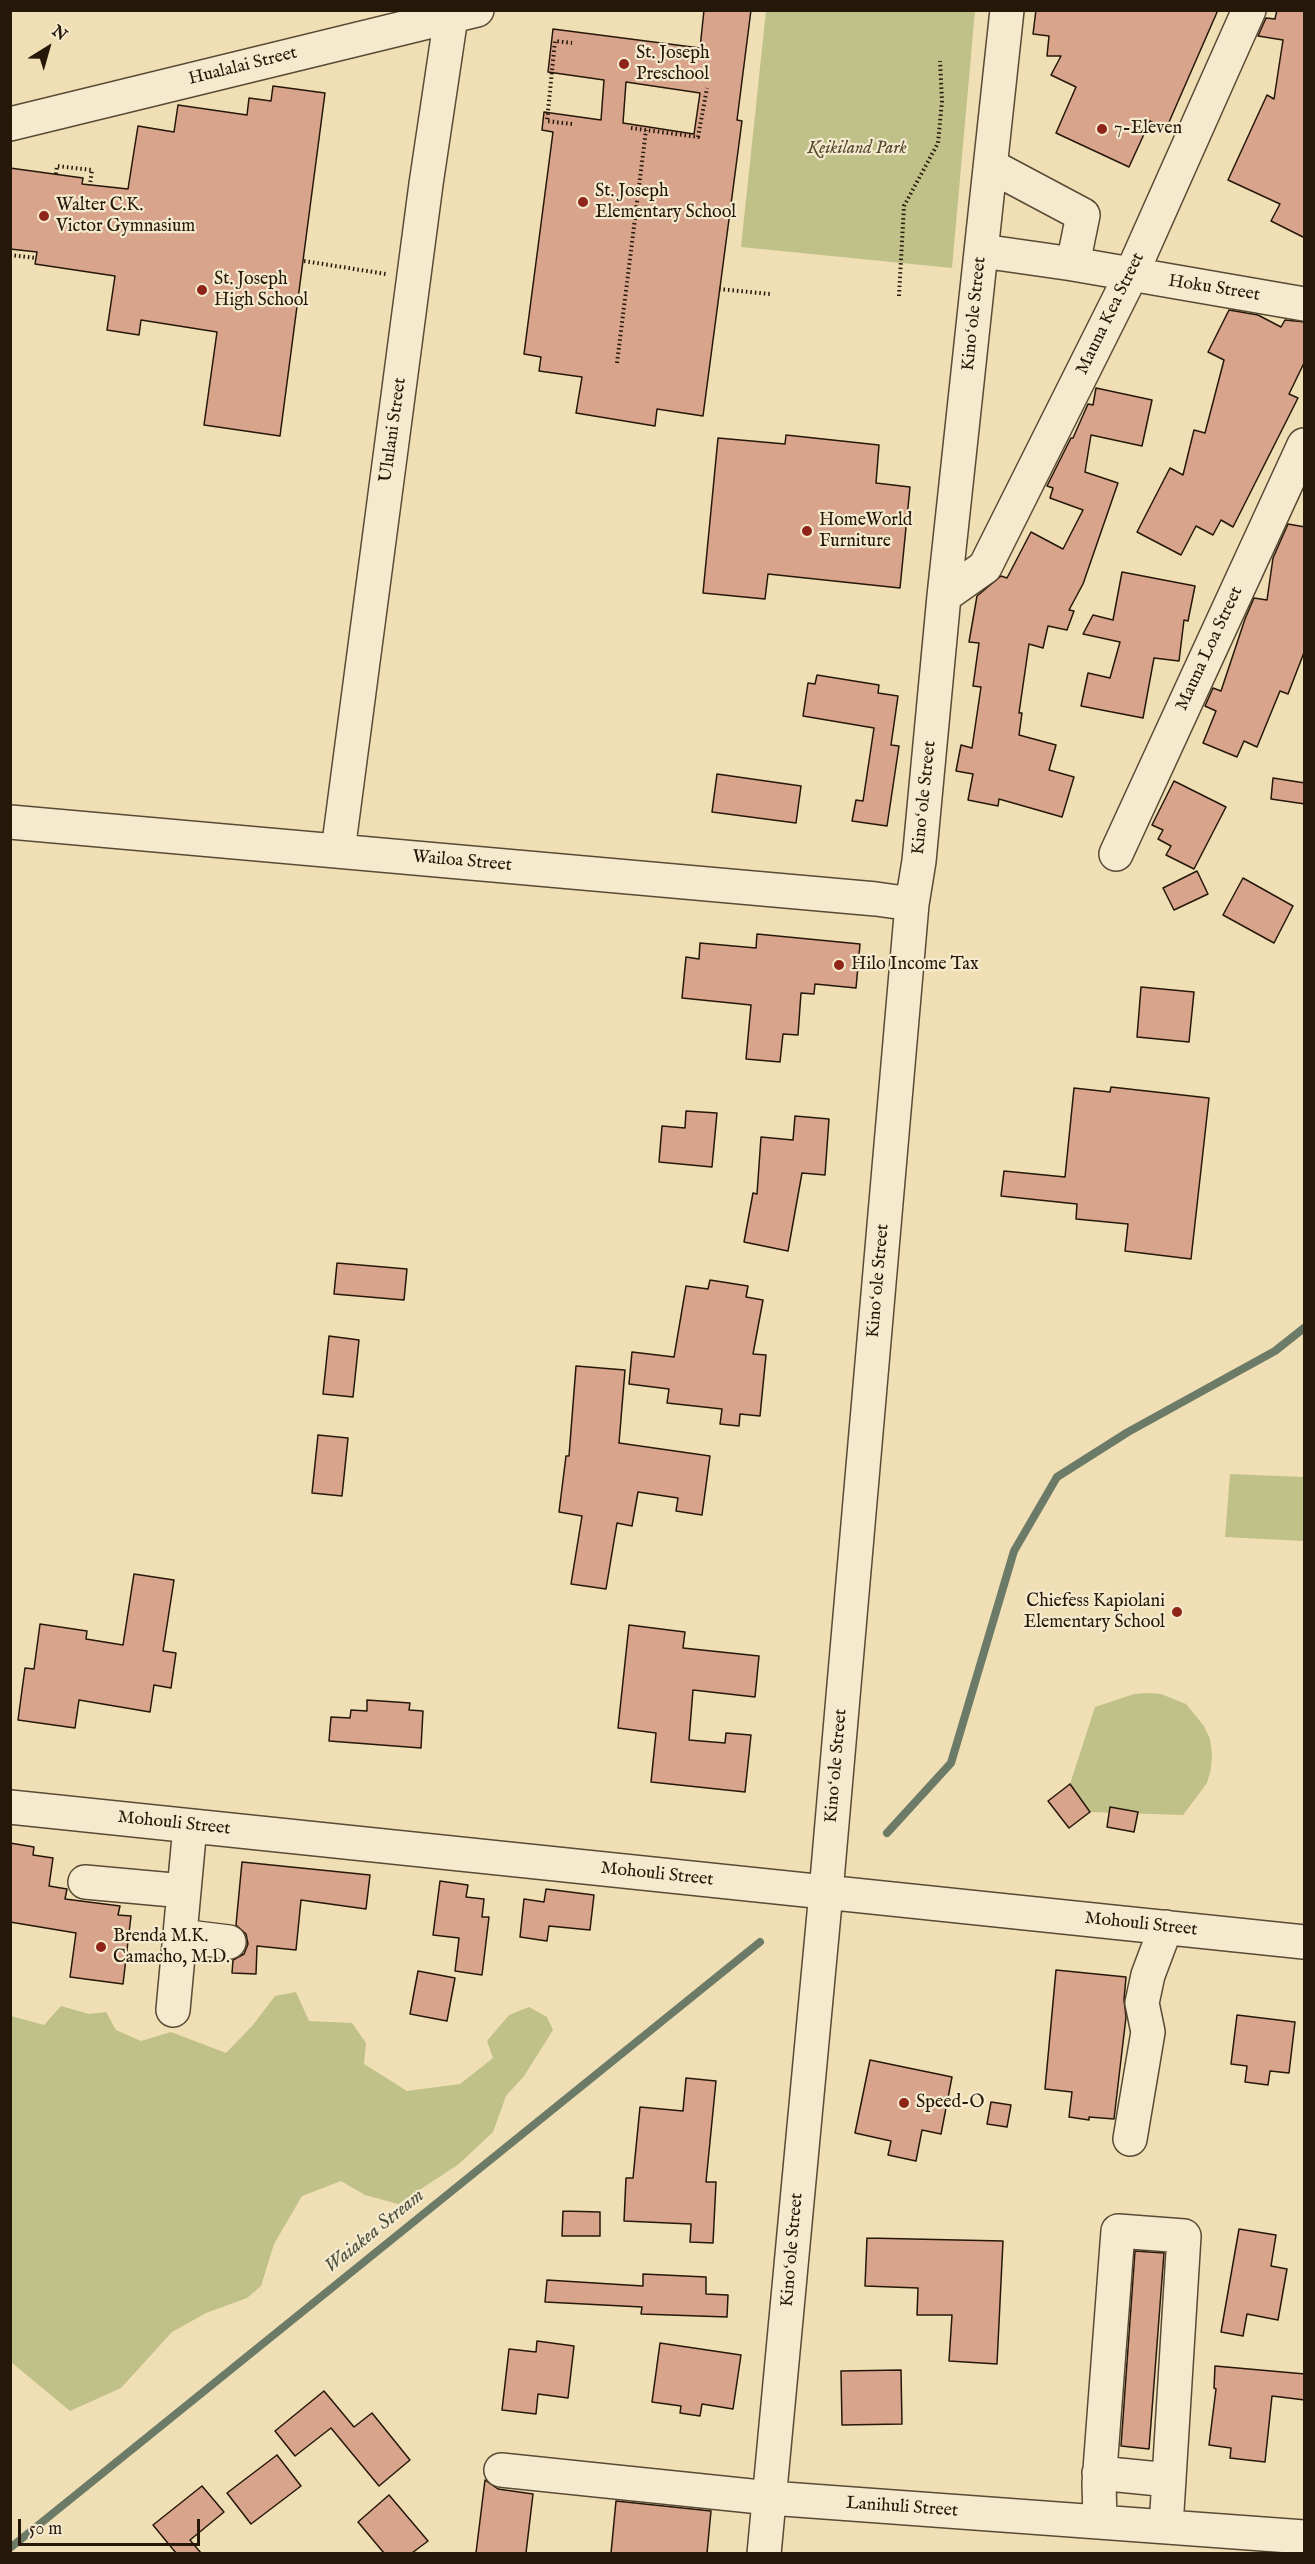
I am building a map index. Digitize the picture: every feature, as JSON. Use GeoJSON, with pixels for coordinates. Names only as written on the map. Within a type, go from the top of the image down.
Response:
{"type":"FeatureCollection","features":[{"type":"Feature","properties":{"kind":"street","name":"Kinoʻole Street"},"geometry":{"type":"LineString","coordinates":[[764,2553],[826,1892],[912,904],[919,861],[944,596],[1007,10]]}},
{"type":"Feature","properties":{"kind":"street","name":"Mauna Kea Street"},"geometry":{"type":"LineString","coordinates":[[944,596],[985,567],[1131,275],[1249,10]]}},
{"type":"Feature","properties":{"kind":"street","name":"Hualalai Street"},"geometry":{"type":"LineString","coordinates":[[10,124],[460,13]]}},
{"type":"Feature","properties":{"kind":"street","name":"Ululani Street"},"geometry":{"type":"LineString","coordinates":[[338,851],[414,279],[460,13]]}},
{"type":"Feature","properties":{"kind":"street"},"geometry":{"type":"LineString","coordinates":[[991,166],[1083,214],[1073,264]]}},
{"type":"Feature","properties":{"kind":"street","name":"Hoku Street"},"geometry":{"type":"LineString","coordinates":[[982,251],[1073,264],[1305,304]]}},
{"type":"Feature","properties":{"kind":"street","name":"Mauna Loa Street"},"geometry":{"type":"LineString","coordinates":[[1116,854],[1305,445]]}},
{"type":"Feature","properties":{"kind":"street","name":"Wailoa Street"},"geometry":{"type":"LineString","coordinates":[[10,822],[912,904]]}},
{"type":"Feature","properties":{"kind":"street","name":"Mohouli Street"},"geometry":{"type":"LineString","coordinates":[[10,1808],[1305,1942]]}},
{"type":"Feature","properties":{"kind":"street"},"geometry":{"type":"LineString","coordinates":[[173,2010],[190,1826]]}},
{"type":"Feature","properties":{"kind":"street"},"geometry":{"type":"LineString","coordinates":[[85,1882],[184,1891]]}},
{"type":"Feature","properties":{"kind":"street"},"geometry":{"type":"LineString","coordinates":[[1130,2139],[1148,2032],[1142,2002],[1148,1975],[1166,1927]]}},
{"type":"Feature","properties":{"kind":"street"},"geometry":{"type":"LineString","coordinates":[[180,1936],[229,1942]]}},
{"type":"Feature","properties":{"kind":"street"},"geometry":{"type":"LineString","coordinates":[[1100,2522],[1099,2473],[1118,2231],[1184,2236],[1166,2527]]}},
{"type":"Feature","properties":{"kind":"street","name":"Lanihuli Street"},"geometry":{"type":"LineString","coordinates":[[501,2470],[770,2498],[1305,2537]]}},
{"type":"Feature","properties":{"kind":"street"},"geometry":{"type":"LineString","coordinates":[[1099,2473],[1169,2480]]}},
{"type":"Feature","properties":{"kind":"path"},"geometry":{"type":"LineString","coordinates":[[572,43],[555,41],[547,121],[572,124]]}},
{"type":"Feature","properties":{"kind":"path"},"geometry":{"type":"LineString","coordinates":[[899,296],[904,206],[938,143],[942,101],[940,61]]}},
{"type":"Feature","properties":{"kind":"path"},"geometry":{"type":"LineString","coordinates":[[631,128],[698,137],[707,88]]}},
{"type":"Feature","properties":{"kind":"path"},"geometry":{"type":"LineString","coordinates":[[617,363],[646,130]]}},
{"type":"Feature","properties":{"kind":"path"},"geometry":{"type":"LineString","coordinates":[[56,174],[57,166],[92,170],[90,185]]}},
{"type":"Feature","properties":{"kind":"path"},"geometry":{"type":"LineString","coordinates":[[10,255],[36,258]]}},
{"type":"Feature","properties":{"kind":"path"},"geometry":{"type":"LineString","coordinates":[[304,261],[414,279]]}},
{"type":"Feature","properties":{"kind":"path"},"geometry":{"type":"LineString","coordinates":[[719,289],[770,294]]}},
{"type":"Feature","properties":{"kind":"green space","name":"Keikiland Park"},"geometry":{"type":"Polygon","coordinates":[[[766,11],[975,11],[952,268],[741,247],[766,11]]]}},
{"type":"Feature","properties":{"kind":"green space"},"geometry":{"type":"Polygon","coordinates":[[[1230,1474],[1304,1477],[1304,1541],[1225,1537],[1230,1474]]]}},
{"type":"Feature","properties":{"kind":"green space"},"geometry":{"type":"Polygon","coordinates":[[[1134,1694],[1161,1694],[1186,1704],[1204,1726],[1210,1739],[1212,1754],[1207,1783],[1183,1815],[1090,1812],[1070,1784],[1095,1707],[1134,1694]]]}},
{"type":"Feature","properties":{"kind":"green space"},"geometry":{"type":"Polygon","coordinates":[[[296,1992],[309,2021],[352,2023],[366,2043],[364,2064],[407,2091],[460,2084],[493,2058],[487,2041],[509,2015],[529,2007],[547,2017],[553,2030],[524,2076],[506,2096],[493,2132],[459,2164],[398,2204],[365,2195],[341,2181],[302,2196],[274,2244],[261,2286],[247,2298],[206,2313],[172,2332],[121,2388],[70,2411],[11,2362],[11,2016],[44,2025],[61,2006],[89,2014],[106,2012],[116,2030],[141,2041],[171,2032],[226,2053],[253,2025],[275,1996],[296,1992]]]}},
{"type":"Feature","properties":{"kind":"building"},"geometry":{"type":"Polygon","coordinates":[[[704,10],[751,10],[737,120],[742,121],[703,416],[657,409],[655,426],[576,413],[582,377],[539,371],[541,357],[524,354],[553,132],[542,130],[544,112],[601,120],[604,80],[548,72],[553,29],[700,48],[704,10]],[[626,82],[623,123],[694,134],[700,93],[626,82]]]}},
{"type":"Feature","properties":{"kind":"building"},"geometry":{"type":"Polygon","coordinates":[[[1036,10],[1218,10],[1166,129],[1150,121],[1129,167],[1056,133],[1076,87],[1051,75],[1061,56],[1047,56],[1049,36],[1033,34],[1036,10]]]}},
{"type":"Feature","properties":{"kind":"building"},"geometry":{"type":"Polygon","coordinates":[[[1277,10],[1305,10],[1305,238],[1271,221],[1280,204],[1228,180],[1267,95],[1274,99],[1283,40],[1258,36],[1266,18],[1275,19],[1277,10]]]}},
{"type":"Feature","properties":{"kind":"building"},"geometry":{"type":"Polygon","coordinates":[[[273,86],[325,93],[280,436],[204,425],[217,332],[141,320],[139,335],[107,330],[115,276],[35,264],[37,252],[10,249],[10,168],[83,178],[82,184],[128,189],[138,126],[174,132],[178,105],[247,115],[249,98],[271,101],[273,86]]]}},
{"type":"Feature","properties":{"kind":"building"},"geometry":{"type":"Polygon","coordinates":[[[1229,310],[1258,315],[1281,327],[1285,320],[1305,322],[1305,361],[1289,394],[1298,398],[1233,527],[1221,520],[1213,535],[1196,526],[1181,555],[1137,532],[1170,468],[1183,475],[1194,430],[1205,433],[1224,360],[1208,352],[1229,310]]]}},
{"type":"Feature","properties":{"kind":"building"},"geometry":{"type":"Polygon","coordinates":[[[1096,388],[1152,400],[1142,446],[1091,435],[1085,472],[1118,483],[1083,584],[1069,610],[1074,611],[1067,630],[1048,626],[1043,648],[1029,644],[1019,713],[1022,713],[1019,735],[1056,745],[1049,770],[1074,777],[1062,817],[999,799],[998,806],[968,800],[973,774],[956,771],[961,745],[972,748],[981,687],[973,686],[979,643],[969,642],[977,596],[1001,576],[1007,578],[1031,532],[1063,549],[1083,510],[1050,498],[1053,488],[1047,486],[1088,404],[1093,405],[1096,388]]]}},
{"type":"Feature","properties":{"kind":"building","name":"HomeWorld Furniture"},"geometry":{"type":"Polygon","coordinates":[[[786,435],[879,445],[876,483],[910,487],[900,588],[768,574],[765,599],[703,593],[718,438],[785,444],[786,435]]]}},
{"type":"Feature","properties":{"kind":"building"},"geometry":{"type":"Polygon","coordinates":[[[1288,524],[1305,527],[1305,650],[1288,694],[1280,691],[1257,747],[1244,741],[1237,757],[1203,743],[1216,711],[1205,706],[1213,688],[1221,691],[1254,598],[1267,600],[1273,558],[1288,524]]]}},
{"type":"Feature","properties":{"kind":"building"},"geometry":{"type":"Polygon","coordinates":[[[1122,572],[1195,586],[1188,621],[1184,620],[1179,661],[1154,658],[1143,718],[1081,706],[1088,673],[1110,678],[1120,642],[1083,634],[1093,615],[1113,620],[1122,572]]]}},
{"type":"Feature","properties":{"kind":"building"},"geometry":{"type":"Polygon","coordinates":[[[817,675],[879,685],[878,693],[898,696],[891,745],[899,746],[887,826],[852,821],[856,800],[863,801],[874,728],[803,716],[808,683],[815,684],[817,675]]]}},
{"type":"Feature","properties":{"kind":"building"},"geometry":{"type":"Polygon","coordinates":[[[717,774],[801,786],[796,823],[712,812],[717,774]]]}},
{"type":"Feature","properties":{"kind":"building"},"geometry":{"type":"Polygon","coordinates":[[[1273,778],[1305,783],[1305,804],[1271,799],[1273,778]]]}},
{"type":"Feature","properties":{"kind":"building"},"geometry":{"type":"Polygon","coordinates":[[[1174,781],[1226,807],[1194,869],[1166,855],[1171,846],[1158,839],[1163,830],[1152,825],[1174,781]]]}},
{"type":"Feature","properties":{"kind":"building"},"geometry":{"type":"Polygon","coordinates":[[[1197,871],[1208,894],[1174,910],[1163,888],[1197,871]]]}},
{"type":"Feature","properties":{"kind":"building"},"geometry":{"type":"Polygon","coordinates":[[[1243,878],[1293,906],[1274,943],[1223,915],[1243,878]]]}},
{"type":"Feature","properties":{"kind":"building"},"geometry":{"type":"Polygon","coordinates":[[[757,934],[860,944],[856,988],[815,984],[814,994],[801,993],[798,1035],[783,1034],[780,1062],[746,1059],[751,1005],[682,998],[686,957],[699,959],[700,943],[756,948],[757,934]]]}},
{"type":"Feature","properties":{"kind":"building"},"geometry":{"type":"Polygon","coordinates":[[[1141,987],[1194,992],[1189,1042],[1137,1037],[1141,987]]]}},
{"type":"Feature","properties":{"kind":"building"},"geometry":{"type":"Polygon","coordinates":[[[1111,1087],[1209,1098],[1191,1259],[1125,1251],[1128,1224],[1076,1219],[1077,1204],[1001,1196],[1004,1171],[1065,1177],[1074,1088],[1110,1092],[1111,1087]]]}},
{"type":"Feature","properties":{"kind":"building"},"geometry":{"type":"Polygon","coordinates":[[[686,1111],[717,1113],[712,1167],[659,1162],[662,1126],[685,1128],[686,1111]]]}},
{"type":"Feature","properties":{"kind":"building"},"geometry":{"type":"Polygon","coordinates":[[[795,1116],[829,1119],[825,1175],[802,1173],[788,1251],[744,1242],[753,1193],[757,1194],[761,1137],[793,1140],[795,1116]]]}},
{"type":"Feature","properties":{"kind":"building"},"geometry":{"type":"Polygon","coordinates":[[[337,1263],[407,1269],[404,1300],[334,1294],[337,1263]]]}},
{"type":"Feature","properties":{"kind":"building"},"geometry":{"type":"Polygon","coordinates":[[[710,1280],[748,1286],[746,1297],[763,1300],[753,1354],[766,1355],[760,1416],[740,1414],[739,1426],[720,1424],[722,1409],[667,1403],[669,1389],[629,1384],[632,1352],[674,1357],[686,1286],[708,1289],[710,1280]]]}},
{"type":"Feature","properties":{"kind":"building"},"geometry":{"type":"Polygon","coordinates":[[[329,1336],[359,1340],[353,1397],[323,1394],[329,1336]]]}},
{"type":"Feature","properties":{"kind":"building"},"geometry":{"type":"Polygon","coordinates":[[[576,1366],[625,1370],[619,1443],[710,1456],[702,1515],[676,1511],[678,1498],[638,1492],[632,1526],[617,1523],[606,1589],[571,1584],[582,1516],[559,1512],[566,1456],[569,1456],[576,1366]]]}},
{"type":"Feature","properties":{"kind":"building"},"geometry":{"type":"Polygon","coordinates":[[[318,1435],[348,1438],[342,1496],[312,1493],[318,1435]]]}},
{"type":"Feature","properties":{"kind":"building"},"geometry":{"type":"Polygon","coordinates":[[[134,1574],[174,1580],[163,1651],[176,1653],[171,1688],[154,1685],[150,1712],[79,1700],[75,1728],[18,1720],[25,1668],[34,1669],[40,1624],[87,1631],[86,1639],[123,1645],[134,1574]]]}},
{"type":"Feature","properties":{"kind":"building"},"geometry":{"type":"Polygon","coordinates":[[[629,1625],[685,1632],[683,1648],[759,1656],[755,1697],[693,1690],[689,1740],[725,1743],[726,1733],[751,1735],[745,1792],[651,1782],[656,1733],[618,1728],[629,1625]]]}},
{"type":"Feature","properties":{"kind":"building"},"geometry":{"type":"Polygon","coordinates":[[[367,1700],[410,1703],[409,1710],[423,1711],[421,1748],[329,1741],[331,1717],[350,1718],[351,1710],[367,1711],[367,1700]]]}},
{"type":"Feature","properties":{"kind":"building"},"geometry":{"type":"Polygon","coordinates":[[[1070,1784],[1090,1812],[1069,1828],[1048,1801],[1070,1784]]]}},
{"type":"Feature","properties":{"kind":"building"},"geometry":{"type":"Polygon","coordinates":[[[1110,1807],[1138,1812],[1134,1832],[1107,1827],[1110,1807]]]}},
{"type":"Feature","properties":{"kind":"building"},"geometry":{"type":"Polygon","coordinates":[[[10,1843],[34,1847],[33,1855],[53,1858],[49,1886],[67,1889],[65,1899],[120,1906],[118,1915],[131,1916],[123,1984],[70,1977],[76,1933],[10,1922],[10,1843]]]}},
{"type":"Feature","properties":{"kind":"building"},"geometry":{"type":"Polygon","coordinates":[[[242,1862],[370,1875],[366,1909],[301,1900],[296,1950],[257,1946],[256,1974],[232,1973],[233,1960],[244,1954],[248,1944],[246,1934],[236,1925],[242,1862]]]}},
{"type":"Feature","properties":{"kind":"building"},"geometry":{"type":"Polygon","coordinates":[[[440,1881],[468,1885],[466,1897],[484,1899],[482,1917],[489,1917],[482,1975],[455,1971],[459,1938],[433,1935],[440,1881]]]}},
{"type":"Feature","properties":{"kind":"building"},"geometry":{"type":"Polygon","coordinates":[[[546,1889],[594,1895],[590,1930],[549,1926],[547,1941],[520,1937],[524,1899],[544,1902],[546,1889]]]}},
{"type":"Feature","properties":{"kind":"building"},"geometry":{"type":"Polygon","coordinates":[[[1056,1970],[1126,1977],[1124,2000],[1126,2017],[1114,2119],[1089,2117],[1089,2120],[1069,2117],[1072,2092],[1045,2089],[1056,1970]]]}},
{"type":"Feature","properties":{"kind":"building"},"geometry":{"type":"Polygon","coordinates":[[[418,1971],[455,1978],[447,2021],[410,2014],[418,1971]]]}},
{"type":"Feature","properties":{"kind":"building"},"geometry":{"type":"Polygon","coordinates":[[[1237,2015],[1295,2022],[1289,2073],[1270,2071],[1268,2085],[1245,2082],[1247,2066],[1231,2064],[1237,2015]]]}},
{"type":"Feature","properties":{"kind":"building","name":"Speed-O"},"geometry":{"type":"Polygon","coordinates":[[[870,2060],[952,2077],[941,2134],[922,2130],[916,2161],[888,2155],[891,2141],[855,2133],[870,2060]]]}},
{"type":"Feature","properties":{"kind":"building"},"geometry":{"type":"Polygon","coordinates":[[[686,2078],[716,2081],[706,2182],[716,2182],[713,2243],[690,2242],[691,2224],[624,2221],[626,2178],[633,2178],[640,2107],[683,2111],[686,2078]]]}},
{"type":"Feature","properties":{"kind":"building"},"geometry":{"type":"Polygon","coordinates":[[[991,2102],[1011,2105],[1007,2127],[987,2124],[991,2102]]]}},
{"type":"Feature","properties":{"kind":"building"},"geometry":{"type":"Polygon","coordinates":[[[563,2211],[600,2212],[600,2236],[562,2236],[563,2211]]]}},
{"type":"Feature","properties":{"kind":"building"},"geometry":{"type":"Polygon","coordinates":[[[1239,2229],[1276,2235],[1271,2266],[1287,2269],[1278,2320],[1247,2314],[1243,2336],[1221,2332],[1239,2229]]]}},
{"type":"Feature","properties":{"kind":"building"},"geometry":{"type":"Polygon","coordinates":[[[867,2238],[1003,2241],[997,2364],[949,2361],[952,2315],[917,2315],[918,2288],[865,2286],[867,2238]]]}},
{"type":"Feature","properties":{"kind":"building"},"geometry":{"type":"Polygon","coordinates":[[[1135,2251],[1164,2253],[1149,2449],[1121,2446],[1135,2251]]]}},
{"type":"Feature","properties":{"kind":"building"},"geometry":{"type":"Polygon","coordinates":[[[643,2274],[706,2277],[706,2294],[728,2295],[727,2317],[641,2314],[642,2307],[545,2302],[547,2280],[643,2286],[643,2274]]]}},
{"type":"Feature","properties":{"kind":"building"},"geometry":{"type":"Polygon","coordinates":[[[537,2341],[574,2346],[568,2398],[538,2394],[536,2414],[502,2410],[509,2349],[536,2352],[537,2341]]]}},
{"type":"Feature","properties":{"kind":"building"},"geometry":{"type":"Polygon","coordinates":[[[660,2343],[741,2355],[733,2409],[702,2404],[700,2416],[680,2413],[681,2406],[652,2402],[660,2343]]]}},
{"type":"Feature","properties":{"kind":"building"},"geometry":{"type":"Polygon","coordinates":[[[1215,2366],[1305,2374],[1305,2400],[1272,2396],[1265,2462],[1230,2458],[1231,2448],[1209,2445],[1216,2389],[1214,2388],[1215,2366]]]}},
{"type":"Feature","properties":{"kind":"building"},"geometry":{"type":"Polygon","coordinates":[[[901,2370],[902,2424],[842,2425],[841,2371],[901,2370]]]}},
{"type":"Feature","properties":{"kind":"building"},"geometry":{"type":"Polygon","coordinates":[[[324,2391],[354,2427],[372,2413],[410,2460],[379,2486],[331,2428],[295,2456],[275,2431],[324,2391]]]}},
{"type":"Feature","properties":{"kind":"building"},"geometry":{"type":"Polygon","coordinates":[[[277,2455],[301,2486],[251,2524],[227,2493],[277,2455]]]}},
{"type":"Feature","properties":{"kind":"building"},"geometry":{"type":"Polygon","coordinates":[[[485,2480],[498,2489],[533,2494],[526,2553],[476,2553],[485,2480]]]}},
{"type":"Feature","properties":{"kind":"building"},"geometry":{"type":"Polygon","coordinates":[[[202,2486],[224,2512],[190,2540],[201,2553],[176,2553],[153,2525],[202,2486]]]}},
{"type":"Feature","properties":{"kind":"building"},"geometry":{"type":"Polygon","coordinates":[[[389,2495],[428,2541],[412,2553],[384,2553],[358,2522],[389,2495]]]}},
{"type":"Feature","properties":{"kind":"building"},"geometry":{"type":"Polygon","coordinates":[[[616,2501],[711,2511],[707,2553],[611,2553],[616,2501]]]}},
{"type":"Feature","properties":{"kind":"waterway"},"geometry":{"type":"LineString","coordinates":[[887,1833],[951,1763],[1014,1551],[1057,1477],[1128,1432],[1275,1351],[1304,1328]]}},
{"type":"Feature","properties":{"kind":"waterway","name":"Waiakea Stream"},"geometry":{"type":"LineString","coordinates":[[10,2548],[760,1942]]}},
{"type":"Feature","properties":{"kind":"place","name":"St. Joseph Preschool"},"geometry":{"type":"Point","coordinates":[624,64]}},
{"type":"Feature","properties":{"kind":"place","name":"7-Eleven"},"geometry":{"type":"Point","coordinates":[1102,129]}},
{"type":"Feature","properties":{"kind":"place","name":"St. Joseph Elementary School"},"geometry":{"type":"Point","coordinates":[583,202]}},
{"type":"Feature","properties":{"kind":"place","name":"Walter C.K. Victor Gymnasium"},"geometry":{"type":"Point","coordinates":[44,216]}},
{"type":"Feature","properties":{"kind":"place","name":"St. Joseph High School"},"geometry":{"type":"Point","coordinates":[202,290]}},
{"type":"Feature","properties":{"kind":"place","name":"HomeWorld Furniture"},"geometry":{"type":"Point","coordinates":[807,531]}},
{"type":"Feature","properties":{"kind":"place","name":"Hilo Income Tax"},"geometry":{"type":"Point","coordinates":[839,965]}},
{"type":"Feature","properties":{"kind":"place","name":"Chiefess Kapiolani Elementary School"},"geometry":{"type":"Point","coordinates":[1177,1612]}},
{"type":"Feature","properties":{"kind":"place","name":"Brenda M.K. Camacho, M.D."},"geometry":{"type":"Point","coordinates":[101,1947]}},
{"type":"Feature","properties":{"kind":"place","name":"Speed-O"},"geometry":{"type":"Point","coordinates":[904,2103]}}]}
